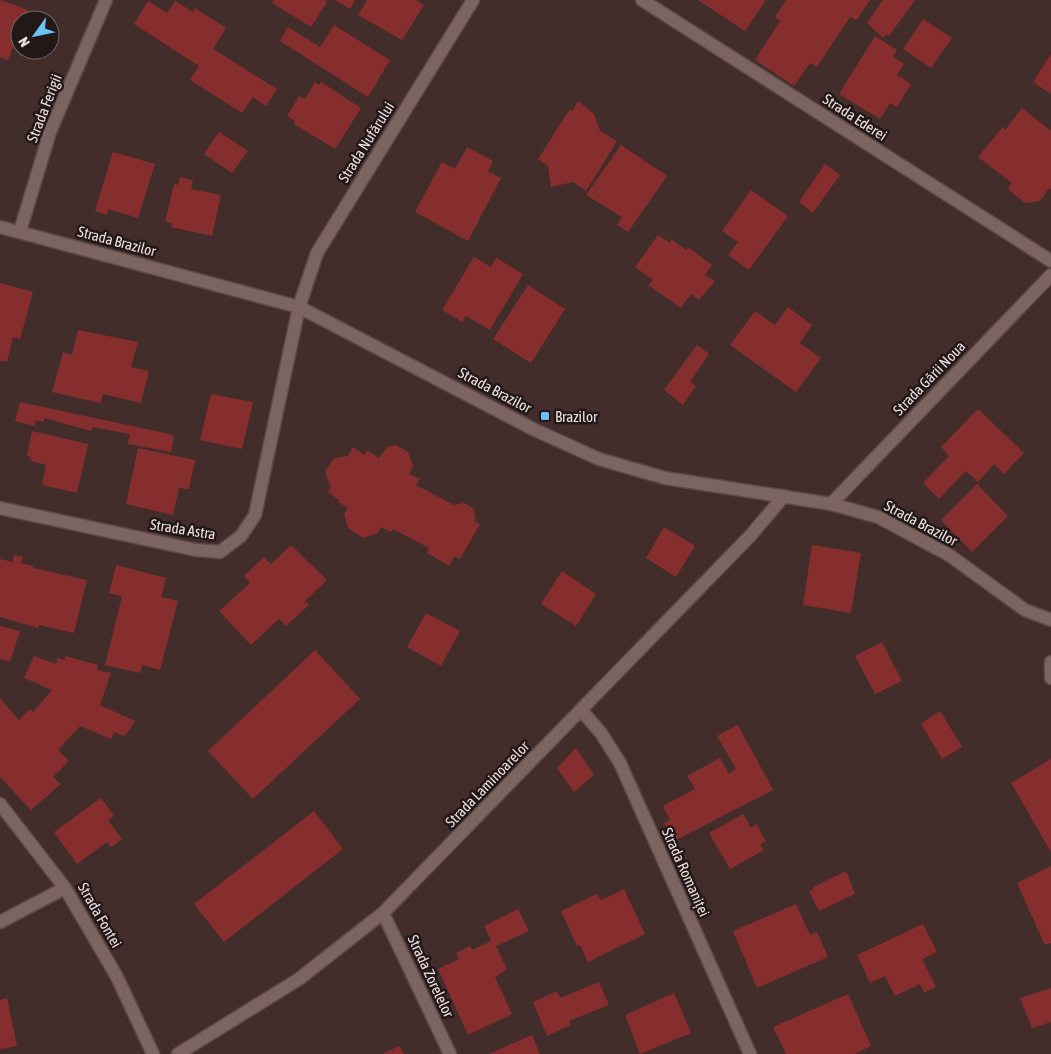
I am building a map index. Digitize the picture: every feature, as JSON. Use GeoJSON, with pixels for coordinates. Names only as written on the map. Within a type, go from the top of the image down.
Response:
{"type":"FeatureCollection","features":[{"type":"Feature","properties":{"kind":"street","name":"Strada Ferigii"},"geometry":{"type":"LineString","coordinates":[[20,232],[50,132],[106,0]]}},
{"type":"Feature","properties":{"kind":"street","name":"Strada Nufărului"},"geometry":{"type":"LineString","coordinates":[[299,307],[317,253],[473,0]]}},
{"type":"Feature","properties":{"kind":"street","name":"Strada Ederei"},"geometry":{"type":"LineString","coordinates":[[642,0],[1051,261]]}},
{"type":"Feature","properties":{"kind":"street","name":"Strada Brazilor"},"geometry":{"type":"LineString","coordinates":[[0,227],[299,307],[535,430],[599,459],[665,478],[831,504],[878,517],[949,555],[1025,610],[1051,620]]}},
{"type":"Feature","properties":{"kind":"street","name":"Strada Gării Noua"},"geometry":{"type":"LineString","coordinates":[[831,504],[1051,275]]}},
{"type":"Feature","properties":{"kind":"street","name":"Strada Astra"},"geometry":{"type":"LineString","coordinates":[[0,508],[196,550],[220,552],[241,536],[255,515],[299,307]]}},
{"type":"Feature","properties":{"kind":"street","name":"Strada Laminoarelor"},"geometry":{"type":"LineString","coordinates":[[178,1054],[299,979],[383,913],[751,535],[784,496]]}},
{"type":"Feature","properties":{"kind":"street"},"geometry":{"type":"LineString","coordinates":[[1051,662],[1051,678]]}},
{"type":"Feature","properties":{"kind":"street","name":"Strada Romaniței"},"geometry":{"type":"LineString","coordinates":[[581,710],[601,733],[620,763],[750,1054]]}},
{"type":"Feature","properties":{"kind":"street","name":"Strada Fontei"},"geometry":{"type":"LineString","coordinates":[[0,804],[66,888],[117,977],[153,1054]]}},
{"type":"Feature","properties":{"kind":"street"},"geometry":{"type":"LineString","coordinates":[[0,922],[66,888]]}},
{"type":"Feature","properties":{"kind":"street","name":"Strada Zorelelor"},"geometry":{"type":"LineString","coordinates":[[383,913],[450,1054]]}},
{"type":"Feature","properties":{"kind":"building"},"geometry":{"type":"Polygon","coordinates":[[[0,0],[28,10],[10,10],[10,55],[8,60],[0,57],[0,0]]]}},
{"type":"Feature","properties":{"kind":"building"},"geometry":{"type":"Polygon","coordinates":[[[274,0],[325,0],[327,2],[311,27],[272,3],[274,0]]]}},
{"type":"Feature","properties":{"kind":"building"},"geometry":{"type":"Polygon","coordinates":[[[335,0],[355,0],[350,9],[335,0]]]}},
{"type":"Feature","properties":{"kind":"building"},"geometry":{"type":"Polygon","coordinates":[[[367,0],[416,0],[424,5],[402,40],[358,15],[367,0]]]}},
{"type":"Feature","properties":{"kind":"building"},"geometry":{"type":"Polygon","coordinates":[[[698,0],[766,0],[745,31],[698,0]]]}},
{"type":"Feature","properties":{"kind":"building"},"geometry":{"type":"Polygon","coordinates":[[[786,0],[870,0],[857,20],[850,17],[817,67],[810,63],[794,86],[755,60],[780,21],[775,17],[786,0]]]}},
{"type":"Feature","properties":{"kind":"building"},"geometry":{"type":"Polygon","coordinates":[[[883,0],[915,0],[889,36],[886,34],[883,38],[867,23],[883,0]]]}},
{"type":"Feature","properties":{"kind":"building"},"geometry":{"type":"Polygon","coordinates":[[[148,1],[167,13],[175,1],[193,12],[195,8],[226,28],[213,49],[277,89],[266,106],[253,97],[242,113],[190,80],[199,66],[134,24],[148,1]]]}},
{"type":"Feature","properties":{"kind":"building"},"geometry":{"type":"Polygon","coordinates":[[[923,19],[952,38],[931,68],[903,49],[923,19]]]}},
{"type":"Feature","properties":{"kind":"building"},"geometry":{"type":"Polygon","coordinates":[[[334,25],[390,60],[368,97],[280,41],[288,27],[320,47],[334,25]]]}},
{"type":"Feature","properties":{"kind":"building"},"geometry":{"type":"Polygon","coordinates":[[[875,36],[897,50],[893,57],[904,64],[897,75],[911,84],[897,107],[890,103],[880,119],[839,94],[875,36]]]}},
{"type":"Feature","properties":{"kind":"building"},"geometry":{"type":"Polygon","coordinates":[[[1051,54],[1051,94],[1033,82],[1051,54]]]}},
{"type":"Feature","properties":{"kind":"building"},"geometry":{"type":"Polygon","coordinates":[[[315,82],[319,85],[321,82],[361,108],[335,149],[294,124],[295,121],[287,116],[299,96],[305,99],[315,82]]]}},
{"type":"Feature","properties":{"kind":"building"},"geometry":{"type":"Polygon","coordinates":[[[578,101],[594,114],[600,131],[617,141],[586,191],[573,182],[551,187],[548,166],[538,159],[570,109],[572,111],[578,101]]]}},
{"type":"Feature","properties":{"kind":"building"},"geometry":{"type":"Polygon","coordinates":[[[1022,108],[1051,131],[1051,190],[1049,188],[1040,201],[1025,203],[1008,189],[1012,183],[978,157],[1003,127],[1005,130],[1022,108]]]}},
{"type":"Feature","properties":{"kind":"building"},"geometry":{"type":"Polygon","coordinates":[[[219,132],[248,151],[232,173],[204,154],[219,132]]]}},
{"type":"Feature","properties":{"kind":"building"},"geometry":{"type":"Polygon","coordinates":[[[621,145],[667,176],[628,232],[617,225],[622,217],[586,195],[621,145]]]}},
{"type":"Feature","properties":{"kind":"building"},"geometry":{"type":"Polygon","coordinates":[[[467,147],[493,161],[488,171],[501,178],[468,241],[415,212],[442,162],[455,169],[467,147]]]}},
{"type":"Feature","properties":{"kind":"building"},"geometry":{"type":"Polygon","coordinates":[[[113,152],[155,164],[138,218],[108,209],[107,215],[95,211],[113,152]]]}},
{"type":"Feature","properties":{"kind":"building"},"geometry":{"type":"Polygon","coordinates":[[[825,164],[840,175],[813,213],[799,202],[825,164]]]}},
{"type":"Feature","properties":{"kind":"building"},"geometry":{"type":"Polygon","coordinates":[[[180,177],[193,180],[191,189],[221,195],[212,236],[171,227],[172,223],[165,222],[174,184],[178,185],[180,177]]]}},
{"type":"Feature","properties":{"kind":"building"},"geometry":{"type":"Polygon","coordinates":[[[751,190],[788,216],[749,270],[728,255],[738,242],[722,231],[751,190]]]}},
{"type":"Feature","properties":{"kind":"building"},"geometry":{"type":"Polygon","coordinates":[[[658,235],[670,243],[671,239],[686,250],[688,247],[712,265],[705,275],[715,281],[699,300],[691,294],[681,308],[648,285],[653,280],[635,267],[658,235]]]}},
{"type":"Feature","properties":{"kind":"building"},"geometry":{"type":"Polygon","coordinates":[[[474,257],[491,267],[496,258],[523,274],[490,330],[466,316],[462,322],[442,310],[474,257]]]}},
{"type":"Feature","properties":{"kind":"building"},"geometry":{"type":"Polygon","coordinates":[[[0,283],[33,292],[20,339],[13,337],[7,362],[0,361],[0,283]]]}},
{"type":"Feature","properties":{"kind":"building"},"geometry":{"type":"Polygon","coordinates":[[[528,285],[565,309],[531,363],[493,339],[528,285]]]}},
{"type":"Feature","properties":{"kind":"building"},"geometry":{"type":"Polygon","coordinates":[[[788,307],[812,325],[800,343],[821,358],[796,392],[730,345],[755,311],[775,325],[788,307]]]}},
{"type":"Feature","properties":{"kind":"building"},"geometry":{"type":"Polygon","coordinates":[[[78,330],[138,342],[131,367],[149,371],[141,403],[103,394],[100,403],[52,392],[63,352],[72,355],[78,330]]]}},
{"type":"Feature","properties":{"kind":"building"},"geometry":{"type":"Polygon","coordinates":[[[697,345],[709,354],[690,382],[696,386],[683,405],[664,390],[697,345]]]}},
{"type":"Feature","properties":{"kind":"building"},"geometry":{"type":"Polygon","coordinates":[[[211,394],[253,402],[242,449],[200,440],[211,394]]]}},
{"type":"Feature","properties":{"kind":"building"},"geometry":{"type":"Polygon","coordinates":[[[20,402],[174,435],[171,452],[128,444],[130,434],[93,427],[91,431],[44,418],[44,422],[36,420],[35,426],[15,421],[20,402]]]}},
{"type":"Feature","properties":{"kind":"building"},"geometry":{"type":"Polygon","coordinates":[[[978,409],[1024,453],[1004,474],[994,464],[978,482],[966,471],[939,499],[923,483],[949,456],[941,447],[978,409]]]}},
{"type":"Feature","properties":{"kind":"building"},"geometry":{"type":"Polygon","coordinates":[[[32,431],[88,444],[77,493],[42,485],[46,465],[31,461],[31,457],[27,456],[32,431]]]}},
{"type":"Feature","properties":{"kind":"building"},"geometry":{"type":"Polygon","coordinates":[[[396,445],[408,452],[413,466],[409,474],[420,479],[416,485],[454,505],[464,503],[473,508],[476,518],[474,521],[480,524],[460,559],[454,556],[449,566],[427,553],[429,548],[393,529],[391,532],[381,527],[378,533],[363,538],[348,528],[344,514],[348,508],[338,502],[339,500],[328,492],[331,487],[325,472],[334,458],[348,456],[353,447],[365,455],[367,450],[379,458],[387,447],[396,445]]]}},
{"type":"Feature","properties":{"kind":"building"},"geometry":{"type":"Polygon","coordinates":[[[138,448],[195,460],[189,489],[179,488],[173,515],[126,504],[138,448]]]}},
{"type":"Feature","properties":{"kind":"building"},"geometry":{"type":"Polygon","coordinates":[[[977,484],[1008,516],[972,552],[941,520],[977,484]]]}},
{"type":"Feature","properties":{"kind":"building"},"geometry":{"type":"Polygon","coordinates":[[[664,527],[695,546],[676,577],[646,558],[664,527]]]}},
{"type":"Feature","properties":{"kind":"building"},"geometry":{"type":"Polygon","coordinates":[[[291,545],[327,580],[305,601],[309,605],[286,626],[279,619],[251,645],[219,611],[250,583],[244,576],[264,557],[271,564],[291,545]]]}},
{"type":"Feature","properties":{"kind":"building"},"geometry":{"type":"Polygon","coordinates":[[[812,545],[861,553],[851,613],[803,605],[812,545]]]}},
{"type":"Feature","properties":{"kind":"building"},"geometry":{"type":"Polygon","coordinates":[[[14,555],[23,557],[21,563],[33,566],[33,568],[87,580],[74,633],[39,625],[38,628],[0,617],[0,559],[13,562],[14,555]]]}},
{"type":"Feature","properties":{"kind":"building"},"geometry":{"type":"Polygon","coordinates":[[[116,565],[166,578],[161,597],[178,601],[160,670],[142,665],[140,673],[105,665],[122,596],[109,593],[116,565]]]}},
{"type":"Feature","properties":{"kind":"building"},"geometry":{"type":"Polygon","coordinates":[[[562,571],[596,594],[576,626],[541,604],[562,571]]]}},
{"type":"Feature","properties":{"kind":"building"},"geometry":{"type":"Polygon","coordinates":[[[426,613],[460,631],[441,666],[407,647],[426,613]]]}},
{"type":"Feature","properties":{"kind":"building"},"geometry":{"type":"Polygon","coordinates":[[[0,626],[20,631],[10,662],[0,659],[0,626]]]}},
{"type":"Feature","properties":{"kind":"building"},"geometry":{"type":"Polygon","coordinates":[[[882,642],[902,681],[875,694],[855,656],[882,642]]]}},
{"type":"Feature","properties":{"kind":"building"},"geometry":{"type":"Polygon","coordinates":[[[315,650],[360,699],[253,799],[208,751],[315,650]]]}},
{"type":"Feature","properties":{"kind":"building"},"geometry":{"type":"Polygon","coordinates":[[[34,656],[56,664],[57,658],[65,660],[65,656],[98,665],[97,670],[111,673],[100,705],[135,721],[125,736],[114,732],[111,739],[80,726],[58,750],[69,761],[53,777],[61,784],[31,810],[0,777],[0,698],[19,720],[30,709],[33,712],[52,690],[24,678],[34,656]]]}},
{"type":"Feature","properties":{"kind":"building"},"geometry":{"type":"Polygon","coordinates":[[[938,712],[941,712],[962,747],[942,759],[921,724],[938,712]]]}},
{"type":"Feature","properties":{"kind":"building"},"geometry":{"type":"Polygon","coordinates":[[[738,725],[773,790],[674,841],[664,823],[670,820],[663,806],[695,789],[687,776],[720,758],[729,774],[736,769],[717,736],[738,725]]]}},
{"type":"Feature","properties":{"kind":"building"},"geometry":{"type":"Polygon","coordinates":[[[576,748],[594,775],[574,792],[557,768],[576,748]]]}},
{"type":"Feature","properties":{"kind":"building"},"geometry":{"type":"Polygon","coordinates":[[[1051,759],[1051,852],[1011,783],[1051,759]]]}},
{"type":"Feature","properties":{"kind":"building"},"geometry":{"type":"Polygon","coordinates":[[[101,798],[114,816],[108,820],[122,839],[111,847],[107,842],[77,864],[54,832],[101,798]]]}},
{"type":"Feature","properties":{"kind":"building"},"geometry":{"type":"Polygon","coordinates":[[[314,811],[343,849],[224,942],[194,904],[314,811]]]}},
{"type":"Feature","properties":{"kind":"building"},"geometry":{"type":"Polygon","coordinates":[[[743,814],[751,828],[756,824],[766,841],[760,844],[764,850],[730,869],[709,833],[743,814]]]}},
{"type":"Feature","properties":{"kind":"building"},"geometry":{"type":"Polygon","coordinates":[[[1051,866],[1051,943],[1045,945],[1017,883],[1051,866]]]}},
{"type":"Feature","properties":{"kind":"building"},"geometry":{"type":"Polygon","coordinates":[[[846,871],[855,894],[819,911],[809,891],[813,890],[813,887],[846,871]]]}},
{"type":"Feature","properties":{"kind":"building"},"geometry":{"type":"Polygon","coordinates":[[[624,889],[645,934],[588,962],[580,945],[577,946],[561,911],[597,894],[601,900],[624,889]]]}},
{"type":"Feature","properties":{"kind":"building"},"geometry":{"type":"Polygon","coordinates":[[[796,904],[810,935],[817,932],[828,957],[757,988],[733,931],[796,904]]]}},
{"type":"Feature","properties":{"kind":"building"},"geometry":{"type":"Polygon","coordinates":[[[518,909],[529,931],[496,946],[507,969],[495,977],[512,1014],[468,1035],[438,969],[459,959],[456,953],[470,946],[472,950],[491,941],[484,926],[518,909]]]}},
{"type":"Feature","properties":{"kind":"building"},"geometry":{"type":"Polygon","coordinates":[[[923,924],[937,952],[922,959],[936,987],[924,993],[920,984],[895,996],[885,976],[870,983],[857,955],[923,924]]]}},
{"type":"Feature","properties":{"kind":"building"},"geometry":{"type":"Polygon","coordinates":[[[599,982],[609,1005],[569,1021],[571,1025],[547,1036],[533,1002],[557,991],[560,998],[599,982]]]}},
{"type":"Feature","properties":{"kind":"building"},"geometry":{"type":"Polygon","coordinates":[[[1051,988],[1051,1022],[1032,1028],[1020,998],[1051,988]]]}},
{"type":"Feature","properties":{"kind":"building"},"geometry":{"type":"Polygon","coordinates":[[[674,993],[691,1033],[640,1054],[625,1015],[674,993]]]}},
{"type":"Feature","properties":{"kind":"building"},"geometry":{"type":"Polygon","coordinates":[[[848,994],[871,1046],[855,1054],[786,1054],[773,1027],[848,994]]]}},
{"type":"Feature","properties":{"kind":"building"},"geometry":{"type":"Polygon","coordinates":[[[7,998],[17,1046],[0,1049],[0,1000],[7,998]]]}},
{"type":"Feature","properties":{"kind":"building"},"geometry":{"type":"Polygon","coordinates":[[[532,1035],[540,1054],[489,1054],[532,1035]]]}},
{"type":"Feature","properties":{"kind":"building"},"geometry":{"type":"Polygon","coordinates":[[[399,1046],[404,1054],[383,1054],[399,1046]]]}},
{"type":"Feature","properties":{"kind":"place","name":"Brazilor"},"geometry":{"type":"Point","coordinates":[545,416]}}]}
